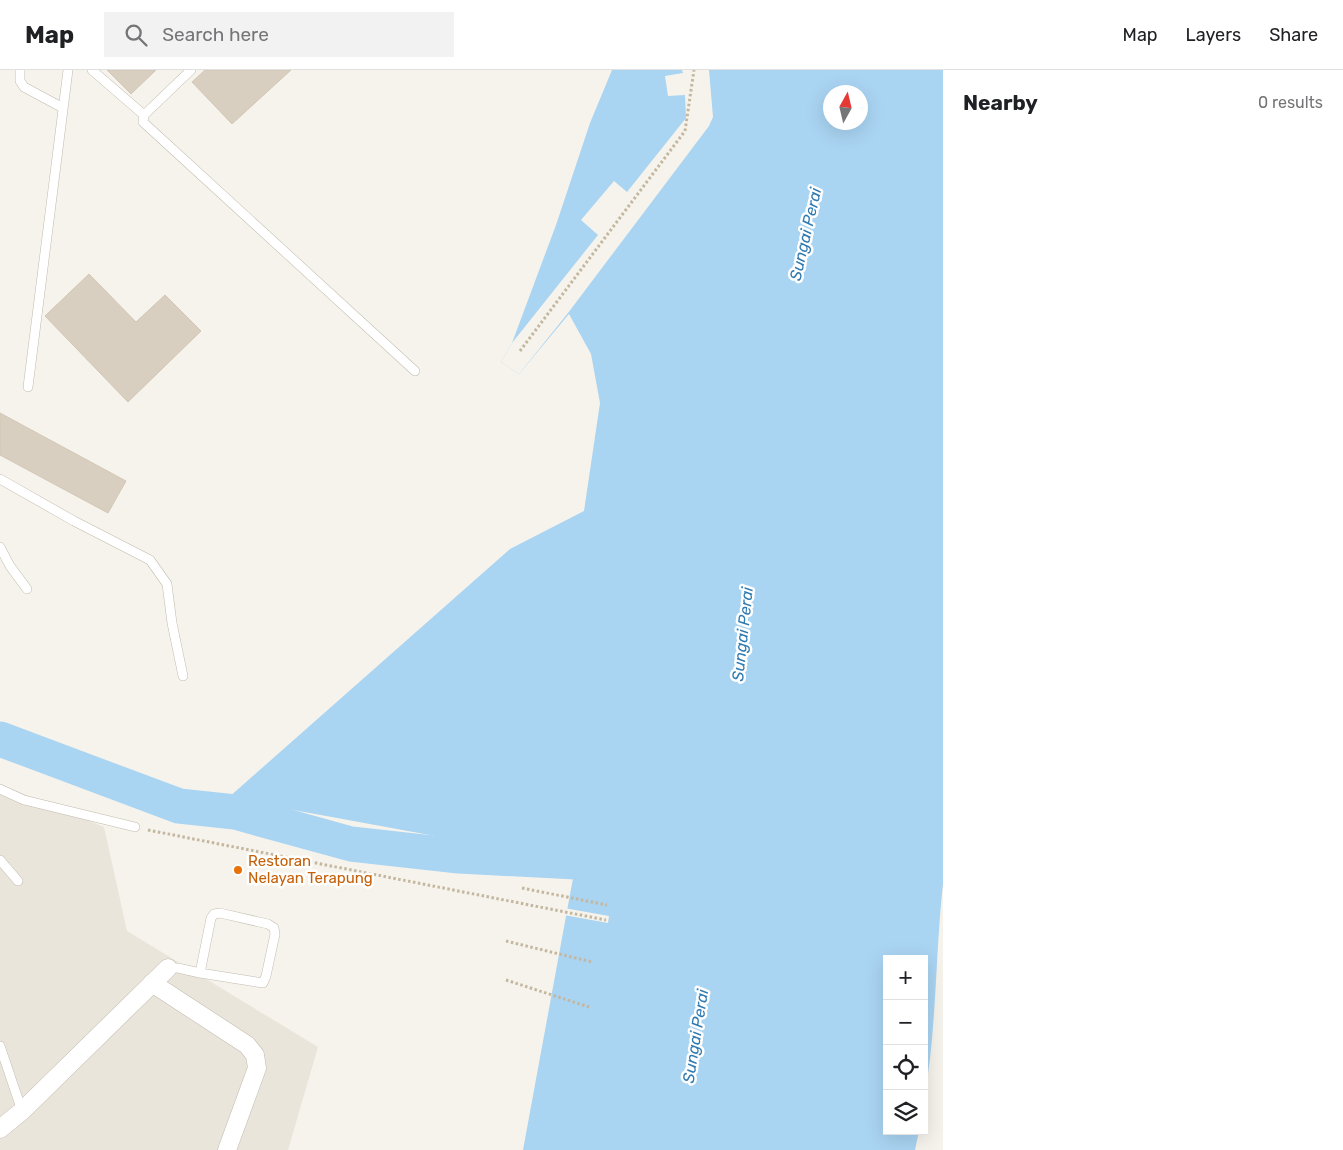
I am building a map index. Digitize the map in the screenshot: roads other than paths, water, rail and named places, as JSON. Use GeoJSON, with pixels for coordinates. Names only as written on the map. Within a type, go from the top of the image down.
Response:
{"type":"FeatureCollection","features":[{"type":"Feature","properties":{"kind":"street"},"geometry":{"type":"LineString","coordinates":[[0,1129],[22,1112],[168,968]]}},
{"type":"Feature","properties":{"kind":"street"},"geometry":{"type":"LineString","coordinates":[[152,983],[247,1045],[254,1055],[257,1068],[226,1150]]}},
{"type":"Feature","properties":{"kind":"lane"},"geometry":{"type":"LineString","coordinates":[[20,70],[20,80],[24,87],[64,108]]}},
{"type":"Feature","properties":{"kind":"lane"},"geometry":{"type":"LineString","coordinates":[[28,387],[68,70]]}},
{"type":"Feature","properties":{"kind":"lane"},"geometry":{"type":"LineString","coordinates":[[92,70],[144,115]]}},
{"type":"Feature","properties":{"kind":"lane"},"geometry":{"type":"LineString","coordinates":[[192,70],[144,115],[143,122],[415,371]]}},
{"type":"Feature","properties":{"kind":"lane"},"geometry":{"type":"LineString","coordinates":[[0,478],[74,521],[150,560],[167,584],[172,623],[183,676]]}},
{"type":"Feature","properties":{"kind":"lane"},"geometry":{"type":"LineString","coordinates":[[0,547],[10,566],[27,589]]}},
{"type":"Feature","properties":{"kind":"lane"},"geometry":{"type":"LineString","coordinates":[[0,789],[24,800],[135,827]]}},
{"type":"Feature","properties":{"kind":"lane"},"geometry":{"type":"LineString","coordinates":[[0,860],[18,881]]}},
{"type":"Feature","properties":{"kind":"lane"},"geometry":{"type":"LineString","coordinates":[[168,968],[178,968],[200,973],[263,983],[275,934],[274,928],[268,924],[214,914],[211,918],[200,973]]}},
{"type":"Feature","properties":{"kind":"lane"},"geometry":{"type":"LineString","coordinates":[[0,1046],[22,1112]]}},
{"type":"Feature","properties":{"kind":"water","name":"Sungai Perai"},"geometry":{"type":"Polygon","coordinates":[[[612,70],[943,70],[943,884],[934,1019],[928,1073],[928,955],[883,955],[883,1135],[918,1135],[915,1150],[523,1150],[576,862],[228,798],[510,549],[584,511],[600,403],[591,354],[569,314],[519,374],[501,362],[512,343],[556,225],[590,123],[612,70]]]}},
{"type":"Feature","properties":{"kind":"waterway"},"geometry":{"type":"LineString","coordinates":[[0,739],[179,806],[235,812],[351,844],[459,856],[576,862],[624,867]]}},
{"type":"Feature","properties":{"kind":"place","name":"Restoran Nelayan Terapung"},"geometry":{"type":"Point","coordinates":[238,870]}}]}
